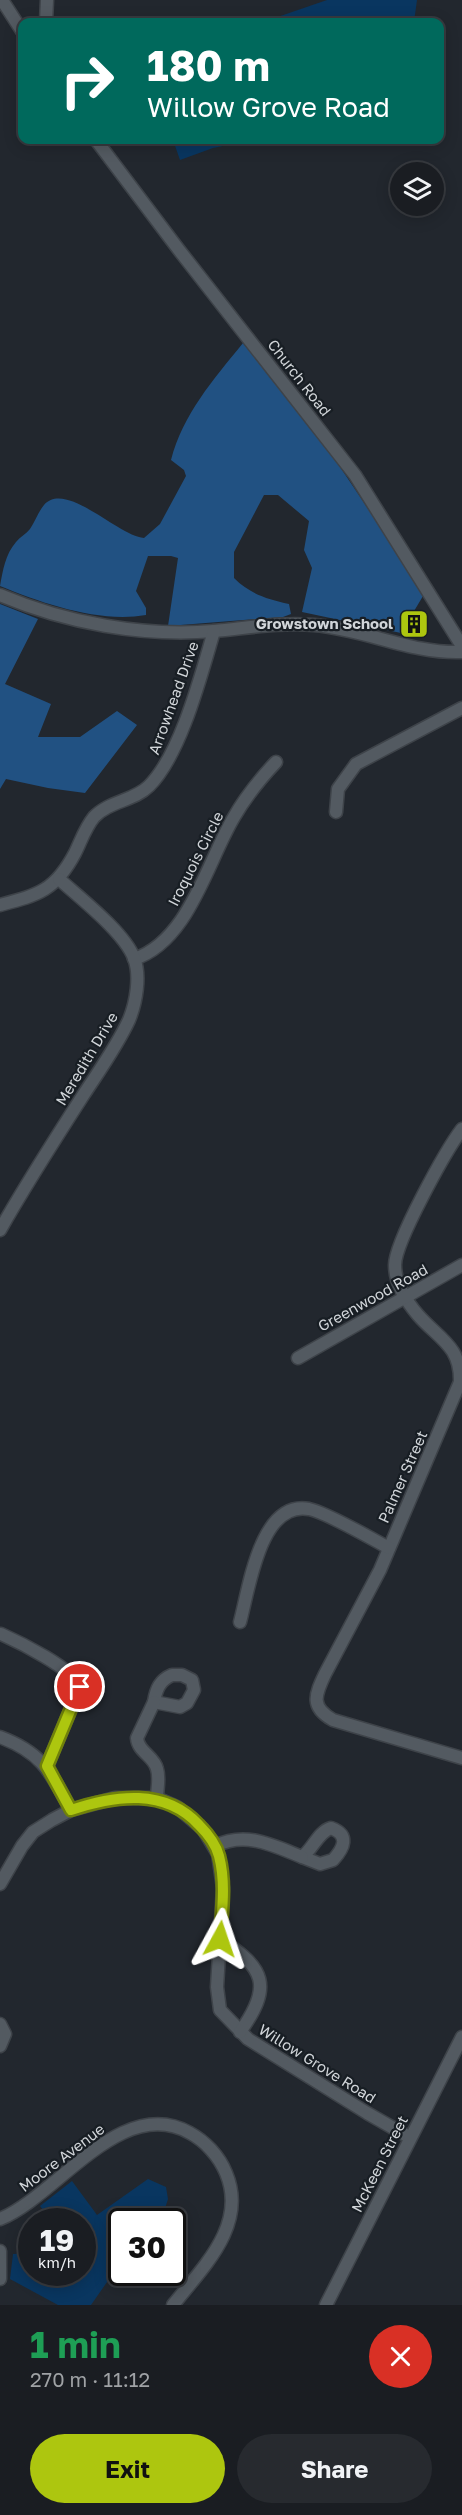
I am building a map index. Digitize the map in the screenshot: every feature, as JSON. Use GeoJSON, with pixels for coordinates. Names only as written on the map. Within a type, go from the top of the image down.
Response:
{"type":"FeatureCollection","features":[{"type":"Feature","properties":{"kind":"street"},"geometry":{"type":"LineString","coordinates":[[2,0],[18,25]]}},
{"type":"Feature","properties":{"kind":"street"},"geometry":{"type":"LineString","coordinates":[[46,0],[46,18]]}},
{"type":"Feature","properties":{"kind":"street","name":"Church Road"},"geometry":{"type":"LineString","coordinates":[[99,144],[179,250],[356,475],[462,646]]}},
{"type":"Feature","properties":{"kind":"street"},"geometry":{"type":"LineString","coordinates":[[0,595],[47,611],[102,625],[146,630],[214,631],[274,625],[315,625],[425,650],[462,652]]}},
{"type":"Feature","properties":{"kind":"street","name":"Arrowhead Drive"},"geometry":{"type":"LineString","coordinates":[[0,905],[33,897],[59,879],[95,817],[109,806],[142,792],[165,766],[192,701],[214,631]]}},
{"type":"Feature","properties":{"kind":"street"},"geometry":{"type":"LineString","coordinates":[[336,812],[338,789],[356,764],[462,708]]}},
{"type":"Feature","properties":{"kind":"street","name":"Iroquois Circle"},"geometry":{"type":"LineString","coordinates":[[134,959],[155,950],[174,932],[233,818],[251,790],[276,762]]}},
{"type":"Feature","properties":{"kind":"street"},"geometry":{"type":"LineString","coordinates":[[59,879],[109,925],[134,959]]}},
{"type":"Feature","properties":{"kind":"street","name":"Meredith Drive"},"geometry":{"type":"LineString","coordinates":[[0,1230],[129,1021],[136,990],[134,959]]}},
{"type":"Feature","properties":{"kind":"street","name":"Palmer Street"},"geometry":{"type":"LineString","coordinates":[[462,1129],[444,1156],[398,1250],[396,1274],[404,1296],[418,1315],[451,1346],[456,1355],[460,1382],[389,1548],[362,1606],[317,1691],[316,1702],[322,1714],[333,1720],[462,1758]]}},
{"type":"Feature","properties":{"kind":"street","name":"Greenwood Road"},"geometry":{"type":"LineString","coordinates":[[298,1358],[462,1265]]}},
{"type":"Feature","properties":{"kind":"street"},"geometry":{"type":"LineString","coordinates":[[240,1622],[265,1534],[276,1521],[291,1512],[310,1509],[389,1548]]}},
{"type":"Feature","properties":{"kind":"street"},"geometry":{"type":"LineString","coordinates":[[1,1634],[41,1654],[74,1677],[80,1687],[47,1766]]}},
{"type":"Feature","properties":{"kind":"street"},"geometry":{"type":"LineString","coordinates":[[154,1702],[136,1738],[140,1748],[153,1761],[158,1771],[157,1798]]}},
{"type":"Feature","properties":{"kind":"street"},"geometry":{"type":"LineString","coordinates":[[0,1737],[19,1745],[47,1766],[71,1810]]}},
{"type":"Feature","properties":{"kind":"street","name":"Willow Grove Road"},"geometry":{"type":"LineString","coordinates":[[0,1884],[22,1845],[33,1832],[71,1810],[115,1798],[157,1798],[186,1812],[203,1829],[215,1846],[220,1864],[223,1888],[218,2003],[220,2010],[240,2032],[367,2114],[409,2137]]}},
{"type":"Feature","properties":{"kind":"street"},"geometry":{"type":"LineString","coordinates":[[215,1846],[227,1841],[248,1838],[302,1857]]}},
{"type":"Feature","properties":{"kind":"street","name":"Willow Grove Road"},"geometry":{"type":"LineString","coordinates":[[220,1939],[246,1957],[260,1976],[260,1995],[248,2022],[240,2032]]}},
{"type":"Feature","properties":{"kind":"street"},"geometry":{"type":"LineString","coordinates":[[0,2024],[5,2034],[0,2046]]}},
{"type":"Feature","properties":{"kind":"street","name":"McKeen Street"},"geometry":{"type":"LineString","coordinates":[[326,2305],[409,2137],[462,2037]]}},
{"type":"Feature","properties":{"kind":"street","name":"Moore Avenue"},"geometry":{"type":"LineString","coordinates":[[0,2219],[28,2203],[94,2149],[124,2131],[154,2126],[174,2126],[187,2131],[206,2145],[221,2163],[230,2184],[231,2213],[219,2247],[173,2305]]}},
{"type":"Feature","properties":{"kind":"street"},"geometry":{"type":"LineString","coordinates":[[0,2251],[0,2279]]}},
{"type":"Feature","properties":{"kind":"shaded area"},"geometry":{"type":"Polygon","coordinates":[[[327,0],[417,0],[415,18],[275,18],[327,0]]]}},
{"type":"Feature","properties":{"kind":"shaded area"},"geometry":{"type":"Polygon","coordinates":[[[174,144],[233,144],[213,148],[180,160],[174,144]]]}},
{"type":"Feature","properties":{"kind":"shaded area"},"geometry":{"type":"Polygon","coordinates":[[[243,343],[334,458],[423,596],[401,633],[302,612],[312,568],[304,550],[309,521],[278,495],[264,495],[234,552],[234,578],[259,595],[289,604],[291,614],[283,617],[168,626],[178,558],[171,556],[148,556],[136,591],[146,608],[146,615],[128,617],[91,614],[53,605],[0,586],[5,563],[12,547],[30,529],[44,505],[54,499],[65,499],[78,504],[133,535],[144,538],[160,524],[186,476],[184,470],[171,460],[176,443],[200,398],[243,343]]]}},
{"type":"Feature","properties":{"kind":"shaded area"},"geometry":{"type":"Polygon","coordinates":[[[0,604],[38,619],[5,684],[51,704],[38,737],[80,737],[117,711],[137,725],[85,793],[6,779],[0,789],[0,604]]]}},
{"type":"Feature","properties":{"kind":"shaded area"},"geometry":{"type":"Polygon","coordinates":[[[148,2179],[166,2187],[168,2199],[165,2208],[108,2208],[108,2281],[91,2305],[58,2305],[23,2286],[96,2286],[97,2215],[148,2179]]]}},
{"type":"Feature","properties":{"kind":"shaded area"},"geometry":{"type":"Polygon","coordinates":[[[72,2181],[92,2208],[42,2208],[40,2206],[72,2181]]]}},
{"type":"Feature","properties":{"kind":"shaded area"},"geometry":{"type":"Polygon","coordinates":[[[13,2254],[18,2254],[18,2283],[10,2279],[13,2254]]]}},
{"type":"Feature","properties":{"kind":"place","name":"Growstown School"},"geometry":{"type":"Point","coordinates":[414,624]}},
{"type":"Feature","properties":{"kind":"route"},"geometry":{"type":"LineString","coordinates":[[80,1687],[47,1766],[71,1810],[115,1798],[157,1798],[186,1812],[203,1829],[218,1854],[223,1888],[220,1939]]}}]}
